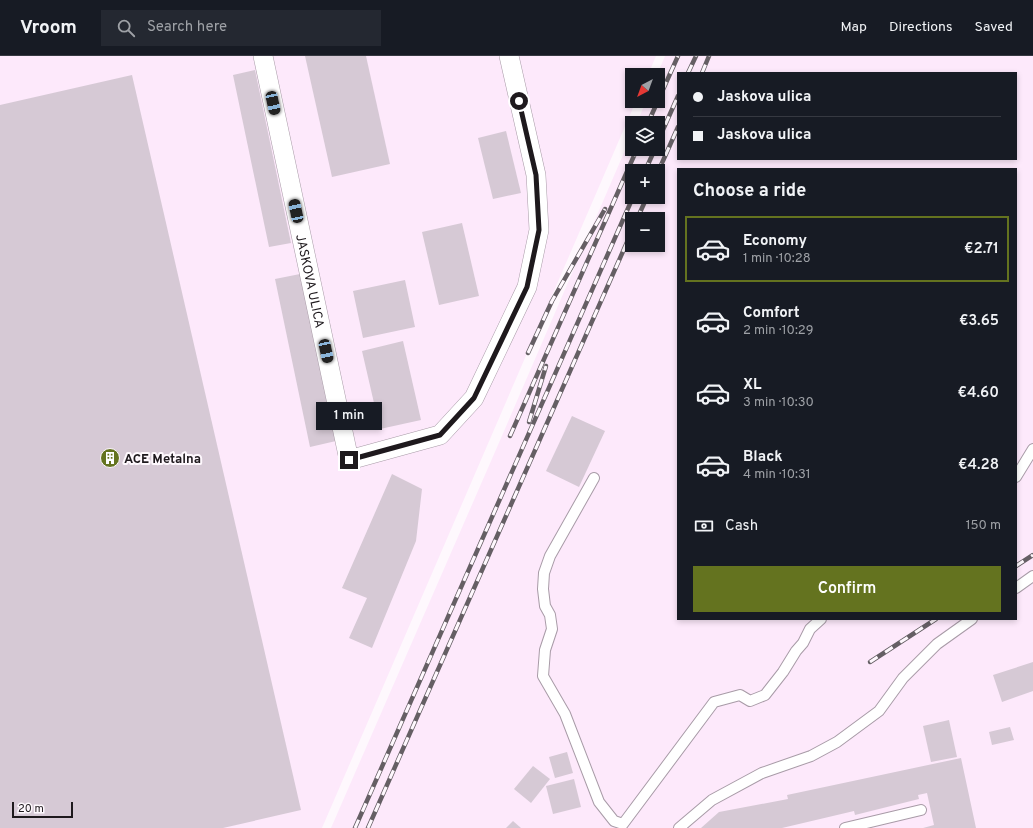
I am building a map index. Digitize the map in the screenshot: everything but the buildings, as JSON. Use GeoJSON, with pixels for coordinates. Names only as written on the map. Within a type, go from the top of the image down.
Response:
{"type":"FeatureCollection","features":[{"type":"Feature","properties":{"kind":"street","name":"JASKOVA ULICA"},"geometry":{"type":"LineString","coordinates":[[263,56],[349,460],[440,435],[474,398],[527,287],[539,230],[536,175],[509,56]]}},
{"type":"Feature","properties":{"kind":"lane"},"geometry":{"type":"LineString","coordinates":[[1017,475],[1033,449]]}},
{"type":"Feature","properties":{"kind":"lane"},"geometry":{"type":"LineString","coordinates":[[594,478],[550,556],[544,573],[544,606],[550,615],[552,629],[545,650],[543,676],[565,714],[599,802],[614,821],[623,824],[714,702],[740,695],[750,701],[765,695],[783,672],[810,629],[820,620]]}},
{"type":"Feature","properties":{"kind":"lane"},"geometry":{"type":"LineString","coordinates":[[1017,587],[1033,576]]}},
{"type":"Feature","properties":{"kind":"lane"},"geometry":{"type":"LineString","coordinates":[[679,828],[712,800],[762,773],[811,756],[837,742],[879,711],[903,678],[937,644],[971,620]]}},
{"type":"Feature","properties":{"kind":"lane"},"geometry":{"type":"LineString","coordinates":[[845,828],[921,810]]}},
{"type":"Feature","properties":{"kind":"shaded area"},"geometry":{"type":"Polygon","coordinates":[[[0,56],[656,56],[651,68],[625,68],[625,108],[633,108],[630,116],[625,116],[625,126],[322,828],[0,828],[0,56]]]}},
{"type":"Feature","properties":{"kind":"shaded area"},"geometry":{"type":"Polygon","coordinates":[[[665,56],[1033,56],[1033,828],[331,828],[625,150],[625,156],[665,156],[665,116],[640,116],[643,108],[665,108],[665,68],[660,68],[665,56]]]}},
{"type":"Feature","properties":{"kind":"railway"},"geometry":{"type":"LineString","coordinates":[[651,116],[678,56]]}},
{"type":"Feature","properties":{"kind":"railway"},"geometry":{"type":"LineString","coordinates":[[688,72],[696,56]]}},
{"type":"Feature","properties":{"kind":"railway"},"geometry":{"type":"LineString","coordinates":[[702,72],[709,56]]}},
{"type":"Feature","properties":{"kind":"railway"},"geometry":{"type":"LineString","coordinates":[[665,125],[677,98]]}},
{"type":"Feature","properties":{"kind":"railway"},"geometry":{"type":"LineString","coordinates":[[662,164],[677,129]]}},
{"type":"Feature","properties":{"kind":"railway"},"geometry":{"type":"LineString","coordinates":[[510,436],[634,156]]}},
{"type":"Feature","properties":{"kind":"railway"},"geometry":{"type":"LineString","coordinates":[[648,164],[652,156]]}},
{"type":"Feature","properties":{"kind":"railway"},"geometry":{"type":"LineString","coordinates":[[355,828],[630,204]]}},
{"type":"Feature","properties":{"kind":"railway"},"geometry":{"type":"LineString","coordinates":[[640,212],[644,204]]}},
{"type":"Feature","properties":{"kind":"railway"},"geometry":{"type":"LineString","coordinates":[[528,353],[552,301],[605,209]]}},
{"type":"Feature","properties":{"kind":"railway"},"geometry":{"type":"LineString","coordinates":[[368,828],[625,247]]}},
{"type":"Feature","properties":{"kind":"railway"},"geometry":{"type":"LineString","coordinates":[[529,422],[546,366]]}},
{"type":"Feature","properties":{"kind":"railway"},"geometry":{"type":"LineString","coordinates":[[1017,565],[1033,555]]}},
{"type":"Feature","properties":{"kind":"railway"},"geometry":{"type":"LineString","coordinates":[[870,662],[934,620]]}},
{"type":"Feature","properties":{"kind":"place","name":"ACE Metalna"},"geometry":{"type":"Point","coordinates":[110,458]}},
{"type":"Feature","properties":{"kind":"route"},"geometry":{"type":"LineString","coordinates":[[349,460],[440,435],[474,398],[527,287],[539,230],[536,175],[519,101]]}}]}
